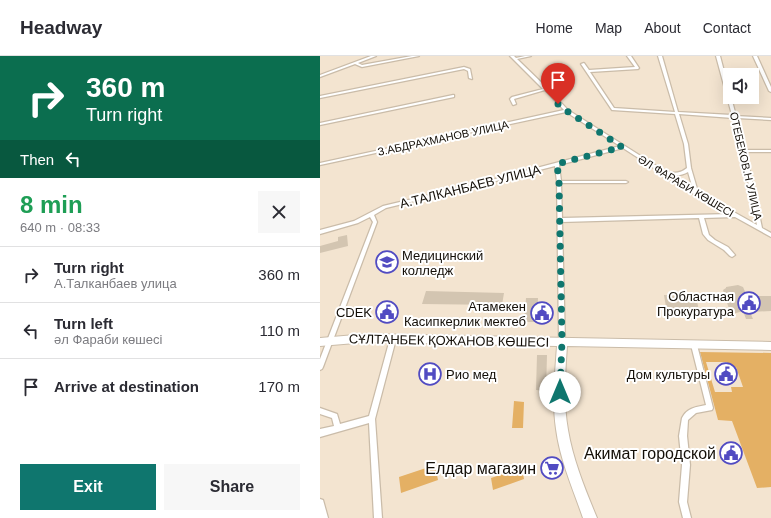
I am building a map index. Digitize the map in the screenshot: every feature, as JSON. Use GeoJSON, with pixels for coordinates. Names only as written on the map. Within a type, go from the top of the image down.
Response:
{"type":"FeatureCollection","features":[{"type":"Feature","properties":{"kind":"main road","name":"СҰЛТАНБЕК ҚОЖАНОВ КӨШЕСІ"},"geometry":{"type":"LineString","coordinates":[[325,341],[393,338],[771,346]]}},
{"type":"Feature","properties":{"kind":"main road"},"geometry":{"type":"LineString","coordinates":[[562,341],[560,380],[562,430],[575,481],[590,518]]}},
{"type":"Feature","properties":{"kind":"street"},"geometry":{"type":"LineString","coordinates":[[320,76],[374,56]]}},
{"type":"Feature","properties":{"kind":"street"},"geometry":{"type":"LineString","coordinates":[[355,63],[362,66],[417,56]]}},
{"type":"Feature","properties":{"kind":"street"},"geometry":{"type":"LineString","coordinates":[[513,57],[529,56]]}},
{"type":"Feature","properties":{"kind":"street"},"geometry":{"type":"LineString","coordinates":[[588,71],[637,68],[629,56]]}},
{"type":"Feature","properties":{"kind":"street"},"geometry":{"type":"LineString","coordinates":[[660,56],[686,144],[689,168],[696,193]]}},
{"type":"Feature","properties":{"kind":"street","name":"ОТЕБЕКОВ.Н УЛИЦА"},"geometry":{"type":"LineString","coordinates":[[718,56],[744,151],[760,229]]}},
{"type":"Feature","properties":{"kind":"street"},"geometry":{"type":"LineString","coordinates":[[755,56],[771,91]]}},
{"type":"Feature","properties":{"kind":"street","name":"ӘЛ ФАРАБИ КӨШЕСІ"},"geometry":{"type":"LineString","coordinates":[[513,57],[567,111],[696,193],[734,216],[771,235]]}},
{"type":"Feature","properties":{"kind":"street"},"geometry":{"type":"LineString","coordinates":[[583,64],[613,109],[771,119]]}},
{"type":"Feature","properties":{"kind":"street"},"geometry":{"type":"LineString","coordinates":[[320,97],[464,68],[470,70],[471,78]]}},
{"type":"Feature","properties":{"kind":"street"},"geometry":{"type":"LineString","coordinates":[[514,104],[513,98],[546,89]]}},
{"type":"Feature","properties":{"kind":"street"},"geometry":{"type":"LineString","coordinates":[[320,124],[453,96]]}},
{"type":"Feature","properties":{"kind":"street","name":"З.АБДРАХМАНОВ УЛИЦА"},"geometry":{"type":"LineString","coordinates":[[320,164],[567,111]]}},
{"type":"Feature","properties":{"kind":"street","name":"А.ТАЛКАНБАЕВ УЛИЦА"},"geometry":{"type":"LineString","coordinates":[[320,232],[356,222],[385,207],[622,147]]}},
{"type":"Feature","properties":{"kind":"street"},"geometry":{"type":"LineString","coordinates":[[744,151],[771,151]]}},
{"type":"Feature","properties":{"kind":"street"},"geometry":{"type":"LineString","coordinates":[[557,164],[559,182],[562,341]]}},
{"type":"Feature","properties":{"kind":"street"},"geometry":{"type":"LineString","coordinates":[[662,172],[678,175],[687,172],[689,168]]}},
{"type":"Feature","properties":{"kind":"street"},"geometry":{"type":"LineString","coordinates":[[559,182],[626,182]]}},
{"type":"Feature","properties":{"kind":"street"},"geometry":{"type":"LineString","coordinates":[[320,367],[325,341],[375,222],[372,214]]}},
{"type":"Feature","properties":{"kind":"street"},"geometry":{"type":"LineString","coordinates":[[560,220],[734,216]]}},
{"type":"Feature","properties":{"kind":"street"},"geometry":{"type":"LineString","coordinates":[[701,217],[707,235],[716,243],[727,248],[732,256]]}},
{"type":"Feature","properties":{"kind":"street"},"geometry":{"type":"LineString","coordinates":[[378,518],[372,419],[393,338]]}},
{"type":"Feature","properties":{"kind":"street"},"geometry":{"type":"LineString","coordinates":[[687,518],[683,502],[686,464],[683,436],[685,418],[695,410],[710,408],[694,345]]}},
{"type":"Feature","properties":{"kind":"street"},"geometry":{"type":"LineString","coordinates":[[320,411],[335,416],[338,428]]}},
{"type":"Feature","properties":{"kind":"street"},"geometry":{"type":"LineString","coordinates":[[320,433],[372,419]]}},
{"type":"Feature","properties":{"kind":"street"},"geometry":{"type":"LineString","coordinates":[[320,503],[324,518]]}},
{"type":"Feature","properties":{"kind":"shaded area"},"geometry":{"type":"Polygon","coordinates":[[[700,352],[771,353],[771,487],[757,488],[732,421],[718,420],[700,352]],[[706,362],[715,392],[732,392],[731,387],[743,387],[736,367],[729,367],[727,362],[706,362]]]}},
{"type":"Feature","properties":{"kind":"shaded area"},"geometry":{"type":"Polygon","coordinates":[[[514,401],[524,402],[523,428],[512,428],[514,401]]]}},
{"type":"Feature","properties":{"kind":"shaded area"},"geometry":{"type":"Polygon","coordinates":[[[435,465],[438,480],[401,493],[399,477],[435,465]]]}},
{"type":"Feature","properties":{"kind":"shaded area"},"geometry":{"type":"Polygon","coordinates":[[[522,468],[524,479],[493,490],[491,478],[522,468]]]}},
{"type":"Feature","properties":{"kind":"building"},"geometry":{"type":"Polygon","coordinates":[[[347,235],[348,246],[320,253],[320,246],[338,241],[338,237],[347,235]]]}},
{"type":"Feature","properties":{"kind":"building","name":"Областная Прокуратура"},"geometry":{"type":"Polygon","coordinates":[[[738,285],[743,287],[747,296],[771,296],[771,311],[750,312],[753,319],[746,319],[743,311],[733,314],[730,312],[723,290],[726,287],[738,285]]]}},
{"type":"Feature","properties":{"kind":"building"},"geometry":{"type":"Polygon","coordinates":[[[426,291],[504,293],[502,305],[422,304],[426,291]]]}},
{"type":"Feature","properties":{"kind":"building"},"geometry":{"type":"Polygon","coordinates":[[[664,295],[696,297],[700,315],[667,313],[664,295]]]}},
{"type":"Feature","properties":{"kind":"building"},"geometry":{"type":"Polygon","coordinates":[[[526,298],[538,298],[537,322],[524,322],[526,298]]]}},
{"type":"Feature","properties":{"kind":"building"},"geometry":{"type":"Polygon","coordinates":[[[537,355],[547,355],[546,391],[536,390],[537,355]]]}},
{"type":"Feature","properties":{"kind":"place","name":"Медицинский колледж"},"geometry":{"type":"Point","coordinates":[387,262]}},
{"type":"Feature","properties":{"kind":"place","name":"Областная Прокуратура"},"geometry":{"type":"Point","coordinates":[749,303]}},
{"type":"Feature","properties":{"kind":"place","name":"CDEK"},"geometry":{"type":"Point","coordinates":[387,312]}},
{"type":"Feature","properties":{"kind":"place","name":"Атамекен Касипкерлик мектеб"},"geometry":{"type":"Point","coordinates":[542,313]}},
{"type":"Feature","properties":{"kind":"place","name":"Рио мед"},"geometry":{"type":"Point","coordinates":[430,374]}},
{"type":"Feature","properties":{"kind":"place","name":"Дом культуры"},"geometry":{"type":"Point","coordinates":[726,374]}},
{"type":"Feature","properties":{"kind":"place","name":"Акимат городской"},"geometry":{"type":"Point","coordinates":[731,453]}},
{"type":"Feature","properties":{"kind":"place","name":"Елдар магазин"},"geometry":{"type":"Point","coordinates":[552,468]}},
{"type":"Feature","properties":{"kind":"route"},"geometry":{"type":"LineString","coordinates":[[558,104],[622,147],[557,164],[559,182],[562,332],[560,392]]}}]}
